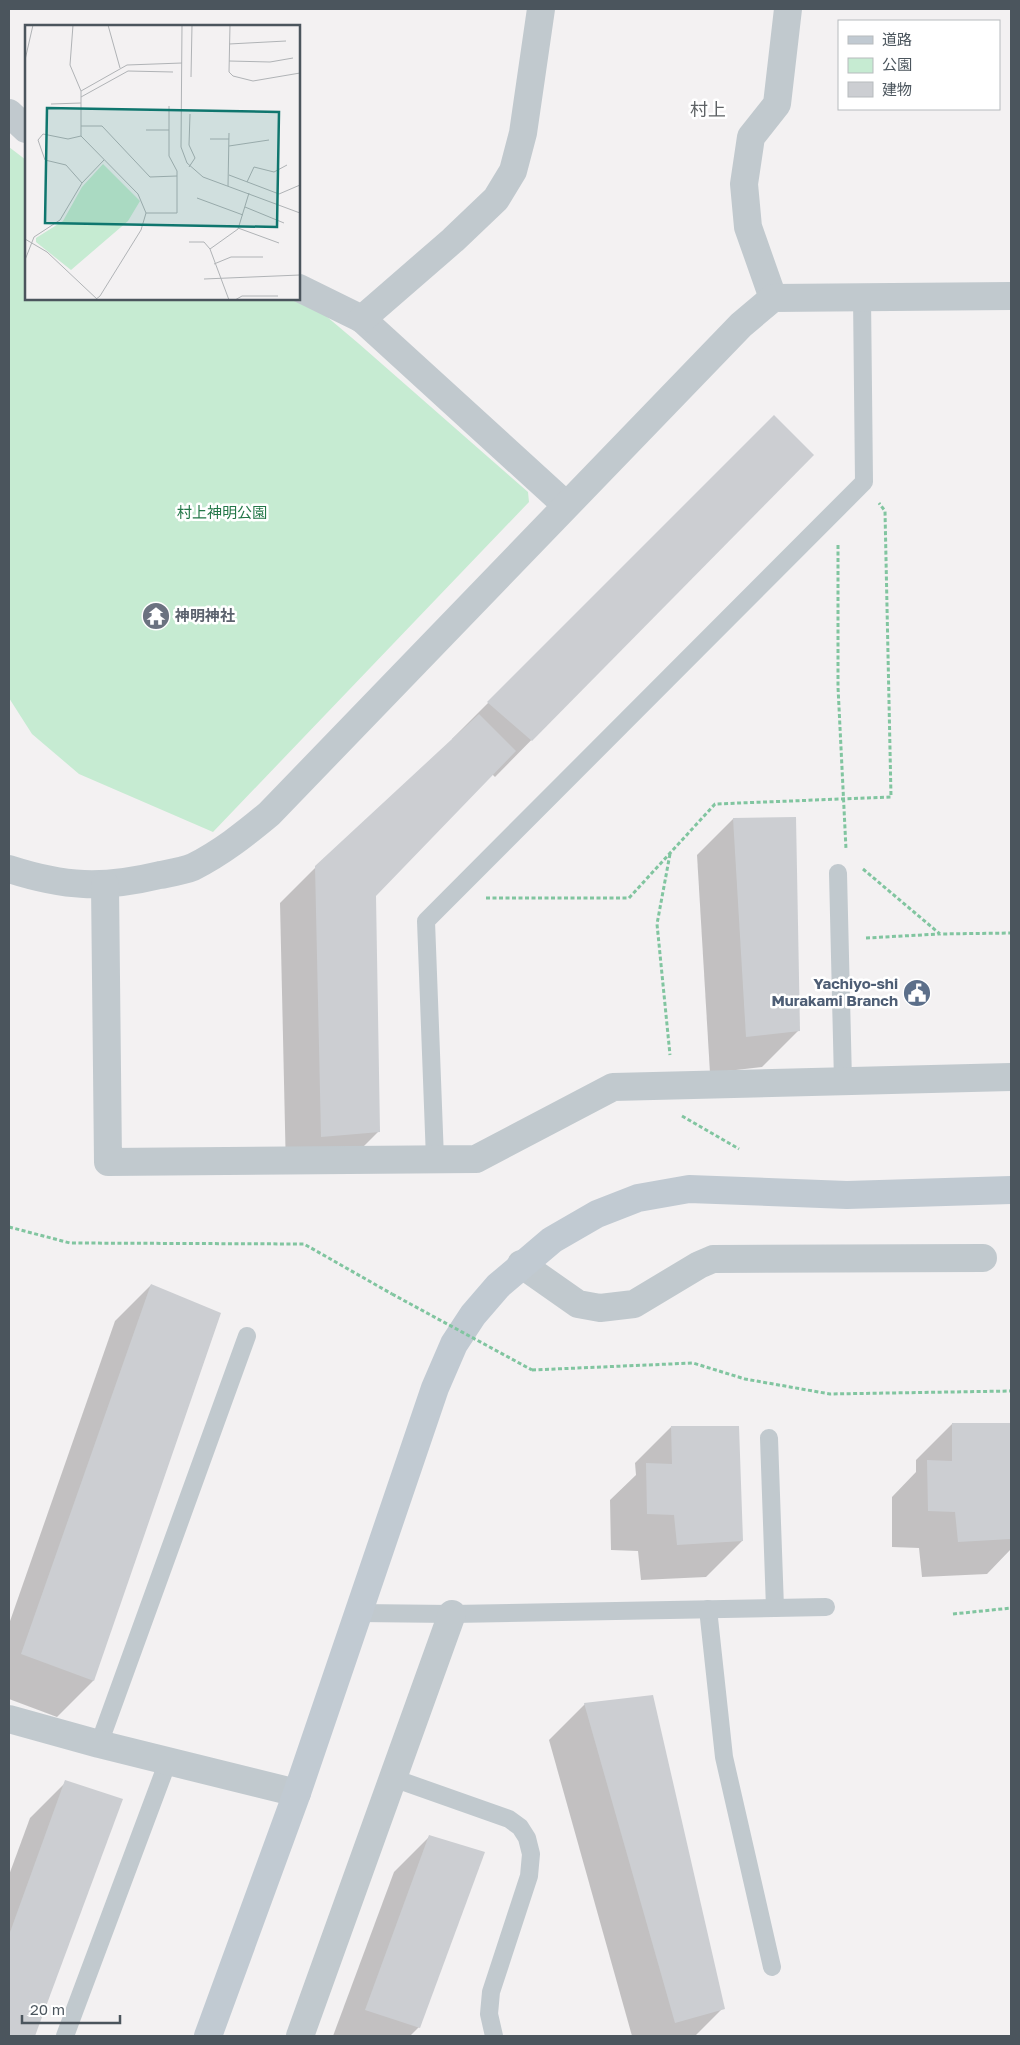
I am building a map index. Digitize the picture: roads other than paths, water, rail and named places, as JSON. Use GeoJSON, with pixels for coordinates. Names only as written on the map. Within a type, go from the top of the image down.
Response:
{"type":"FeatureCollection","features":[{"type":"Feature","properties":{"kind":"street"},"geometry":{"type":"LineString","coordinates":[[362,319],[453,240],[496,199],[512,170],[523,133],[541,9]]}},
{"type":"Feature","properties":{"kind":"street"},"geometry":{"type":"LineString","coordinates":[[772,298],[748,227],[744,184],[751,137],[777,104],[788,9]]}},
{"type":"Feature","properties":{"kind":"street"},"geometry":{"type":"LineString","coordinates":[[9,113],[25,128]]}},
{"type":"Feature","properties":{"kind":"street"},"geometry":{"type":"LineString","coordinates":[[300,288],[362,319],[566,505]]}},
{"type":"Feature","properties":{"kind":"street"},"geometry":{"type":"LineString","coordinates":[[9,869],[42,879],[105,885],[136,881],[191,867],[231,845],[269,814],[741,325],[772,298],[1011,296]]}},
{"type":"Feature","properties":{"kind":"street"},"geometry":{"type":"LineString","coordinates":[[105,885],[108,1162],[476,1159],[613,1086],[1011,1077]]}},
{"type":"Feature","properties":{"kind":"street"},"geometry":{"type":"LineString","coordinates":[[208,2036],[297,1794],[434,1388],[454,1344],[473,1315],[498,1286],[521,1264],[552,1240],[597,1214],[638,1198],[689,1190],[847,1195],[1011,1190]]}},
{"type":"Feature","properties":{"kind":"street"},"geometry":{"type":"LineString","coordinates":[[521,1264],[578,1304],[600,1308],[634,1304],[699,1265],[713,1259],[983,1258]]}},
{"type":"Feature","properties":{"kind":"street"},"geometry":{"type":"LineString","coordinates":[[300,2036],[452,1614]]}},
{"type":"Feature","properties":{"kind":"street"},"geometry":{"type":"LineString","coordinates":[[9,1719],[99,1744],[297,1794]]}},
{"type":"Feature","properties":{"kind":"lane"},"geometry":{"type":"LineString","coordinates":[[435,1159],[426,921],[864,482],[862,297]]}},
{"type":"Feature","properties":{"kind":"lane"},"geometry":{"type":"LineString","coordinates":[[838,873],[843,1081]]}},
{"type":"Feature","properties":{"kind":"lane"},"geometry":{"type":"LineString","coordinates":[[99,1744],[247,1336]]}},
{"type":"Feature","properties":{"kind":"lane"},"geometry":{"type":"LineString","coordinates":[[769,1438],[775,1608]]}},
{"type":"Feature","properties":{"kind":"lane"},"geometry":{"type":"LineString","coordinates":[[358,1612],[452,1614],[826,1607]]}},
{"type":"Feature","properties":{"kind":"lane"},"geometry":{"type":"LineString","coordinates":[[708,1609],[724,1757],[772,1967]]}},
{"type":"Feature","properties":{"kind":"lane"},"geometry":{"type":"LineString","coordinates":[[65,2036],[168,1761]]}},
{"type":"Feature","properties":{"kind":"lane"},"geometry":{"type":"LineString","coordinates":[[393,1778],[510,1819],[520,1827],[527,1838],[531,1854],[529,1876],[492,1992],[489,2014],[494,2036]]}},
{"type":"Feature","properties":{"kind":"place","name":"神明神社"},"geometry":{"type":"Point","coordinates":[156,616]}},
{"type":"Feature","properties":{"kind":"place","name":"Yachiyo-shi Murakami Branch"},"geometry":{"type":"Point","coordinates":[917,993]}},
{"type":"Feature","properties":{"kind":"district","name":"村上"},"geometry":{"type":"Point","coordinates":[708,110]}},
{"type":"Feature","properties":{"kind":"park label","name":"村上神明公園"},"geometry":{"type":"Point","coordinates":[222,513]}}]}
